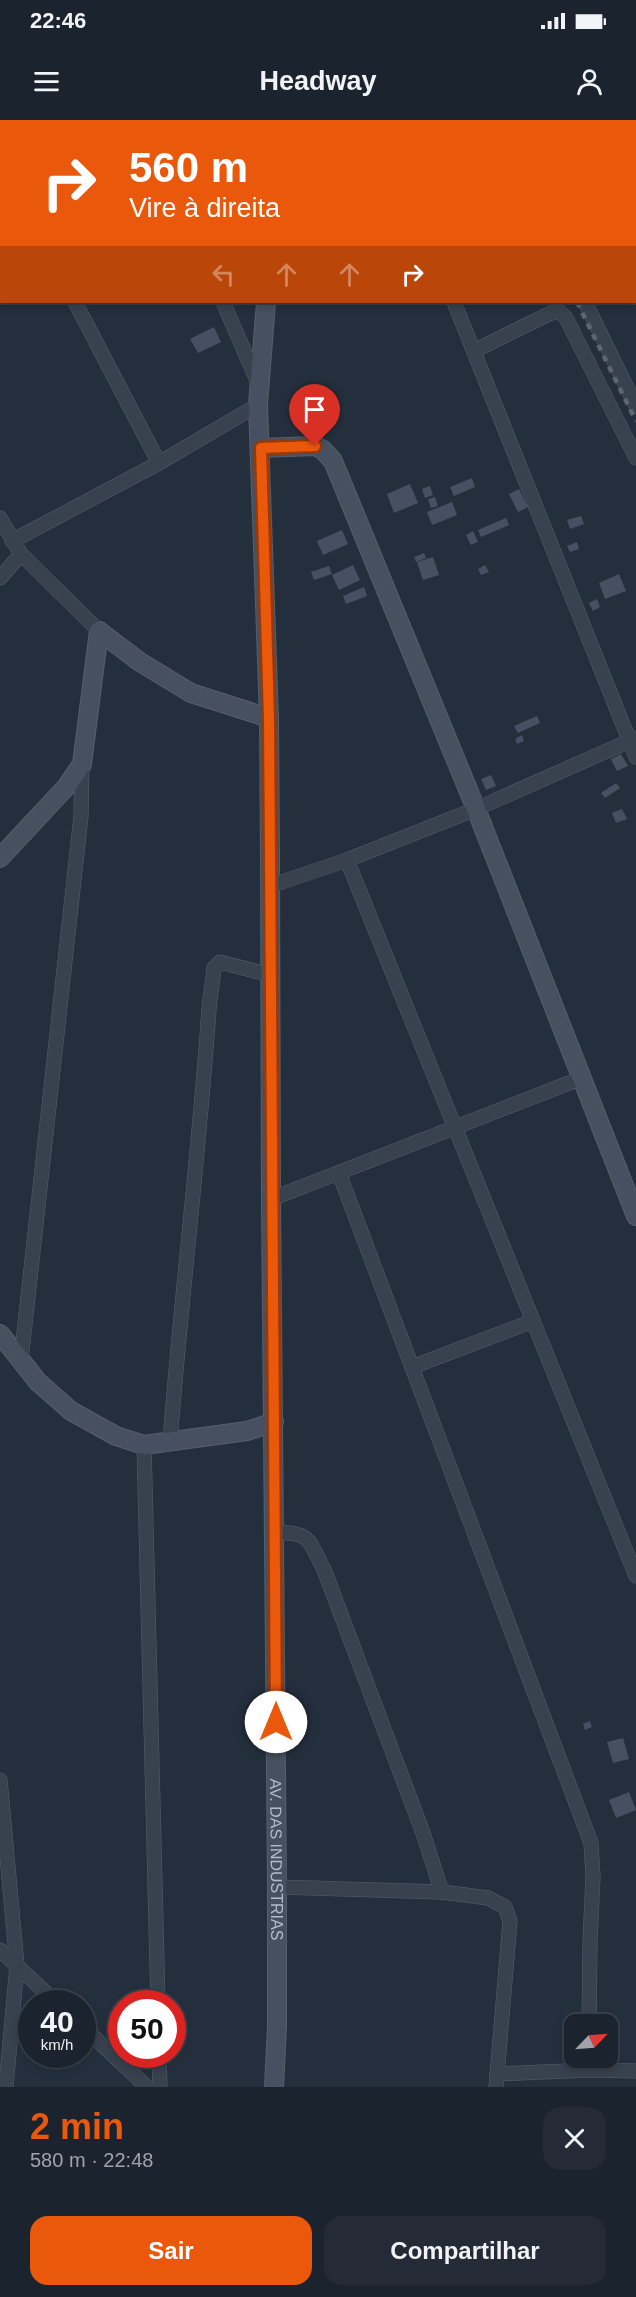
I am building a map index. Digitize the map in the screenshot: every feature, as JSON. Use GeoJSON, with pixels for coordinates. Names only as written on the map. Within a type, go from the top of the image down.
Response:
{"type":"FeatureCollection","features":[{"type":"Feature","properties":{"kind":"main road","name":"AV. DAS INDUSTRIAS"},"geometry":{"type":"LineString","coordinates":[[266,303],[259,396],[269,718],[277,1887],[277,2026],[274,2087]]}},
{"type":"Feature","properties":{"kind":"main road"},"geometry":{"type":"LineString","coordinates":[[261,448],[315,446],[323,450],[333,461],[476,810],[636,1216]]}},
{"type":"Feature","properties":{"kind":"main road"},"geometry":{"type":"LineString","coordinates":[[0,858],[67,786],[82,764],[99,631],[140,662],[191,693],[269,718]]}},
{"type":"Feature","properties":{"kind":"main road"},"geometry":{"type":"LineString","coordinates":[[0,1334],[38,1382],[71,1411],[116,1436],[144,1445],[248,1431],[274,1422]]}},
{"type":"Feature","properties":{"kind":"street"},"geometry":{"type":"LineString","coordinates":[[76,303],[159,463]]}},
{"type":"Feature","properties":{"kind":"street"},"geometry":{"type":"LineString","coordinates":[[12,541],[159,463],[259,396],[223,303]]}},
{"type":"Feature","properties":{"kind":"street"},"geometry":{"type":"LineString","coordinates":[[454,303],[633,740],[636,757]]}},
{"type":"Feature","properties":{"kind":"street"},"geometry":{"type":"LineString","coordinates":[[585,303],[636,406]]}},
{"type":"Feature","properties":{"kind":"street"},"geometry":{"type":"LineString","coordinates":[[474,351],[551,313],[560,312],[566,318],[636,458]]}},
{"type":"Feature","properties":{"kind":"street"},"geometry":{"type":"LineString","coordinates":[[0,518],[21,554],[99,631]]}},
{"type":"Feature","properties":{"kind":"street"},"geometry":{"type":"LineString","coordinates":[[0,578],[21,554]]}},
{"type":"Feature","properties":{"kind":"street"},"geometry":{"type":"LineString","coordinates":[[270,886],[347,860],[476,810],[633,740]]}},
{"type":"Feature","properties":{"kind":"street"},"geometry":{"type":"LineString","coordinates":[[21,1359],[80,828],[82,764]]}},
{"type":"Feature","properties":{"kind":"street"},"geometry":{"type":"LineString","coordinates":[[347,860],[636,1576]]}},
{"type":"Feature","properties":{"kind":"street"},"geometry":{"type":"LineString","coordinates":[[170,1442],[180,1312],[203,1099],[214,968],[220,962],[270,975]]}},
{"type":"Feature","properties":{"kind":"street"},"geometry":{"type":"LineString","coordinates":[[271,1199],[582,1078]]}},
{"type":"Feature","properties":{"kind":"street"},"geometry":{"type":"LineString","coordinates":[[339,1173],[591,1843],[593,1876],[589,2014]]}},
{"type":"Feature","properties":{"kind":"street"},"geometry":{"type":"LineString","coordinates":[[412,1367],[532,1321]]}},
{"type":"Feature","properties":{"kind":"street"},"geometry":{"type":"LineString","coordinates":[[144,1445],[158,1990]]}},
{"type":"Feature","properties":{"kind":"street"},"geometry":{"type":"LineString","coordinates":[[274,1533],[296,1532],[309,1541],[325,1572],[423,1833],[442,1892]]}},
{"type":"Feature","properties":{"kind":"street"},"geometry":{"type":"LineString","coordinates":[[0,1780],[17,1965],[6,2087]]}},
{"type":"Feature","properties":{"kind":"street"},"geometry":{"type":"LineString","coordinates":[[277,1887],[442,1892],[488,1898],[505,1906],[510,1921],[496,2081],[567,2068]]}},
{"type":"Feature","properties":{"kind":"street"},"geometry":{"type":"LineString","coordinates":[[0,1950],[43,1990]]}},
{"type":"Feature","properties":{"kind":"street"},"geometry":{"type":"LineString","coordinates":[[96,2039],[147,2087]]}},
{"type":"Feature","properties":{"kind":"street"},"geometry":{"type":"LineString","coordinates":[[159,2068],[160,2087]]}},
{"type":"Feature","properties":{"kind":"street"},"geometry":{"type":"LineString","coordinates":[[616,2068],[636,2071]]}},
{"type":"Feature","properties":{"kind":"building"},"geometry":{"type":"Polygon","coordinates":[[[214,327],[221,342],[198,353],[190,339],[214,327]]]}},
{"type":"Feature","properties":{"kind":"building"},"geometry":{"type":"Polygon","coordinates":[[[472,478],[475,487],[454,496],[450,487],[472,478]]]}},
{"type":"Feature","properties":{"kind":"building"},"geometry":{"type":"Polygon","coordinates":[[[410,484],[418,503],[394,513],[387,494],[410,484]]]}},
{"type":"Feature","properties":{"kind":"building"},"geometry":{"type":"Polygon","coordinates":[[[430,486],[433,495],[425,498],[422,489],[430,486]]]}},
{"type":"Feature","properties":{"kind":"building"},"geometry":{"type":"Polygon","coordinates":[[[519,489],[528,507],[518,512],[509,494],[519,489]]]}},
{"type":"Feature","properties":{"kind":"building"},"geometry":{"type":"Polygon","coordinates":[[[435,497],[438,506],[431,508],[428,499],[435,497]]]}},
{"type":"Feature","properties":{"kind":"building"},"geometry":{"type":"Polygon","coordinates":[[[452,502],[457,515],[432,525],[427,512],[452,502]]]}},
{"type":"Feature","properties":{"kind":"building"},"geometry":{"type":"Polygon","coordinates":[[[581,516],[584,524],[570,529],[567,520],[581,516]]]}},
{"type":"Feature","properties":{"kind":"building"},"geometry":{"type":"Polygon","coordinates":[[[506,518],[509,525],[481,537],[478,530],[506,518]]]}},
{"type":"Feature","properties":{"kind":"building"},"geometry":{"type":"Polygon","coordinates":[[[342,530],[348,544],[323,555],[317,541],[342,530]]]}},
{"type":"Feature","properties":{"kind":"building"},"geometry":{"type":"Polygon","coordinates":[[[473,531],[478,542],[471,545],[466,535],[473,531]]]}},
{"type":"Feature","properties":{"kind":"building"},"geometry":{"type":"Polygon","coordinates":[[[577,542],[579,549],[570,552],[567,546],[577,542]]]}},
{"type":"Feature","properties":{"kind":"building"},"geometry":{"type":"Polygon","coordinates":[[[424,553],[426,558],[416,562],[414,557],[424,553]]]}},
{"type":"Feature","properties":{"kind":"building"},"geometry":{"type":"Polygon","coordinates":[[[433,557],[439,575],[423,580],[417,562],[433,557]]]}},
{"type":"Feature","properties":{"kind":"building"},"geometry":{"type":"Polygon","coordinates":[[[353,565],[360,580],[339,590],[332,575],[353,565]]]}},
{"type":"Feature","properties":{"kind":"building"},"geometry":{"type":"Polygon","coordinates":[[[485,565],[489,572],[481,575],[478,569],[485,565]]]}},
{"type":"Feature","properties":{"kind":"building"},"geometry":{"type":"Polygon","coordinates":[[[329,566],[332,574],[314,580],[311,572],[329,566]]]}},
{"type":"Feature","properties":{"kind":"building"},"geometry":{"type":"Polygon","coordinates":[[[619,574],[626,591],[605,599],[599,583],[619,574]]]}},
{"type":"Feature","properties":{"kind":"building"},"geometry":{"type":"Polygon","coordinates":[[[364,587],[367,596],[346,604],[343,596],[364,587]]]}},
{"type":"Feature","properties":{"kind":"building"},"geometry":{"type":"Polygon","coordinates":[[[597,599],[600,607],[593,611],[589,603],[597,599]]]}},
{"type":"Feature","properties":{"kind":"building"},"geometry":{"type":"Polygon","coordinates":[[[537,716],[540,723],[518,733],[514,726],[537,716]]]}},
{"type":"Feature","properties":{"kind":"building"},"geometry":{"type":"Polygon","coordinates":[[[522,735],[524,741],[517,744],[515,739],[522,735]]]}},
{"type":"Feature","properties":{"kind":"building"},"geometry":{"type":"Polygon","coordinates":[[[621,754],[628,766],[617,771],[611,759],[621,754]]]}},
{"type":"Feature","properties":{"kind":"building"},"geometry":{"type":"Polygon","coordinates":[[[491,775],[496,786],[486,790],[481,779],[491,775]]]}},
{"type":"Feature","properties":{"kind":"building"},"geometry":{"type":"Polygon","coordinates":[[[616,783],[620,788],[605,798],[601,793],[616,783]]]}},
{"type":"Feature","properties":{"kind":"building"},"geometry":{"type":"Polygon","coordinates":[[[622,809],[627,819],[616,823],[612,813],[622,809]]]}},
{"type":"Feature","properties":{"kind":"building"},"geometry":{"type":"Polygon","coordinates":[[[590,1721],[592,1727],[585,1730],[583,1724],[590,1721]]]}},
{"type":"Feature","properties":{"kind":"building"},"geometry":{"type":"Polygon","coordinates":[[[623,1738],[629,1759],[613,1763],[607,1742],[623,1738]]]}},
{"type":"Feature","properties":{"kind":"building"},"geometry":{"type":"Polygon","coordinates":[[[629,1792],[636,1810],[616,1818],[609,1800],[629,1792]]]}},
{"type":"Feature","properties":{"kind":"railway"},"geometry":{"type":"LineString","coordinates":[[577,303],[636,421]]}},
{"type":"Feature","properties":{"kind":"route"},"geometry":{"type":"LineString","coordinates":[[276,1722],[269,718],[261,448],[315,446]]}}]}
